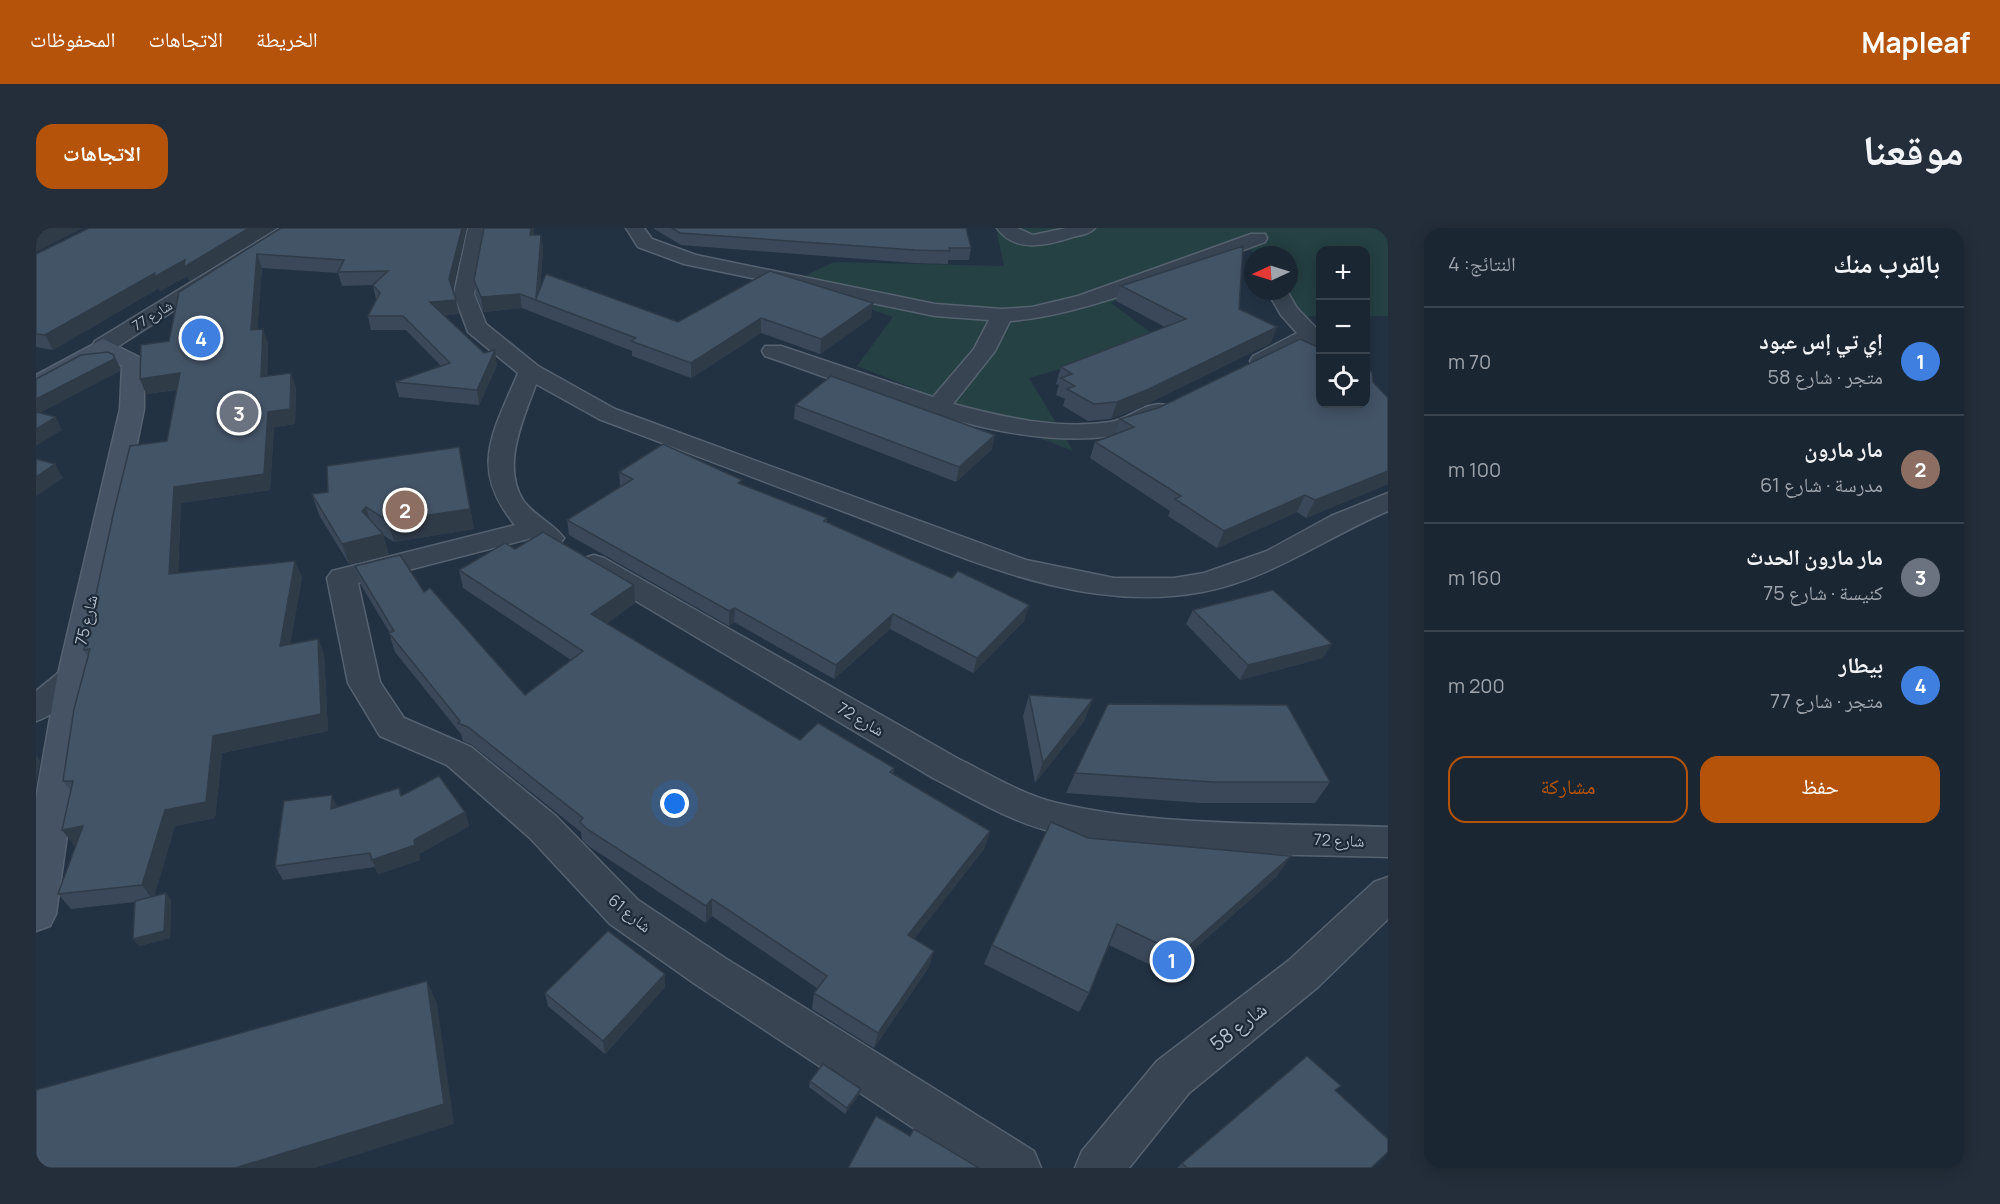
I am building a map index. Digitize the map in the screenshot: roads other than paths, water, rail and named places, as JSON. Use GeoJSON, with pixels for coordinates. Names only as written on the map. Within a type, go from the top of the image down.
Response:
{"type":"FeatureCollection","features":[{"type":"Feature","properties":{"kind":"street","name":"شارع 77"},"geometry":{"type":"LineString","coordinates":[[103,346],[293,228]]}},
{"type":"Feature","properties":{"kind":"street"},"geometry":{"type":"LineString","coordinates":[[477,228],[464,294],[476,327],[530,371],[607,414],[1017,567],[1077,584],[1123,590],[1170,590],[1219,580],[1273,560],[1327,530],[1388,501]]}},
{"type":"Feature","properties":{"kind":"street"},"geometry":{"type":"LineString","coordinates":[[635,228],[645,243],[691,260],[935,310],[1002,315],[1032,313],[1085,300],[1259,240]]}},
{"type":"Feature","properties":{"kind":"street"},"geometry":{"type":"LineString","coordinates":[[1006,228],[1016,238],[1030,241],[1086,228]]}},
{"type":"Feature","properties":{"kind":"street"},"geometry":{"type":"LineString","coordinates":[[1240,373],[1315,339],[1288,311],[1282,300]]}},
{"type":"Feature","properties":{"kind":"street"},"geometry":{"type":"LineString","coordinates":[[938,406],[984,351],[1002,315]]}},
{"type":"Feature","properties":{"kind":"street"},"geometry":{"type":"LineString","coordinates":[[36,385],[103,346]]}},
{"type":"Feature","properties":{"kind":"street","name":"شارع 75"},"geometry":{"type":"LineString","coordinates":[[36,914],[73,678],[132,409],[133,363],[103,346]]}},
{"type":"Feature","properties":{"kind":"street"},"geometry":{"type":"LineString","coordinates":[[773,351],[938,406],[1001,423],[1038,429],[1089,431],[1131,423],[1178,401]]}},
{"type":"Feature","properties":{"kind":"street","name":"شارع 72"},"geometry":{"type":"LineString","coordinates":[[530,371],[500,462],[502,489],[516,513],[534,529],[945,768],[996,794],[1052,817],[1174,834],[1388,842]]}},
{"type":"Feature","properties":{"kind":"street","name":"شارع 61"},"geometry":{"type":"LineString","coordinates":[[534,529],[342,578],[364,683],[392,727],[459,756],[543,827],[624,912],[710,971],[1017,1168]]}},
{"type":"Feature","properties":{"kind":"street"},"geometry":{"type":"LineString","coordinates":[[36,709],[73,678]]}},
{"type":"Feature","properties":{"kind":"street","name":"شارع 58"},"geometry":{"type":"LineString","coordinates":[[1099,1168],[1173,1077],[1303,974],[1388,894]]}},
{"type":"Feature","properties":{"kind":"place","name":"بيطار"},"geometry":{"type":"Point","coordinates":[201,338]}},
{"type":"Feature","properties":{"kind":"place","name":"مار مارون الحدث"},"geometry":{"type":"Point","coordinates":[239,413]}},
{"type":"Feature","properties":{"kind":"place","name":"مار مارون"},"geometry":{"type":"Point","coordinates":[405,510]}},
{"type":"Feature","properties":{"kind":"place","name":"إي تي إس عبود"},"geometry":{"type":"Point","coordinates":[1172,960]}}]}
